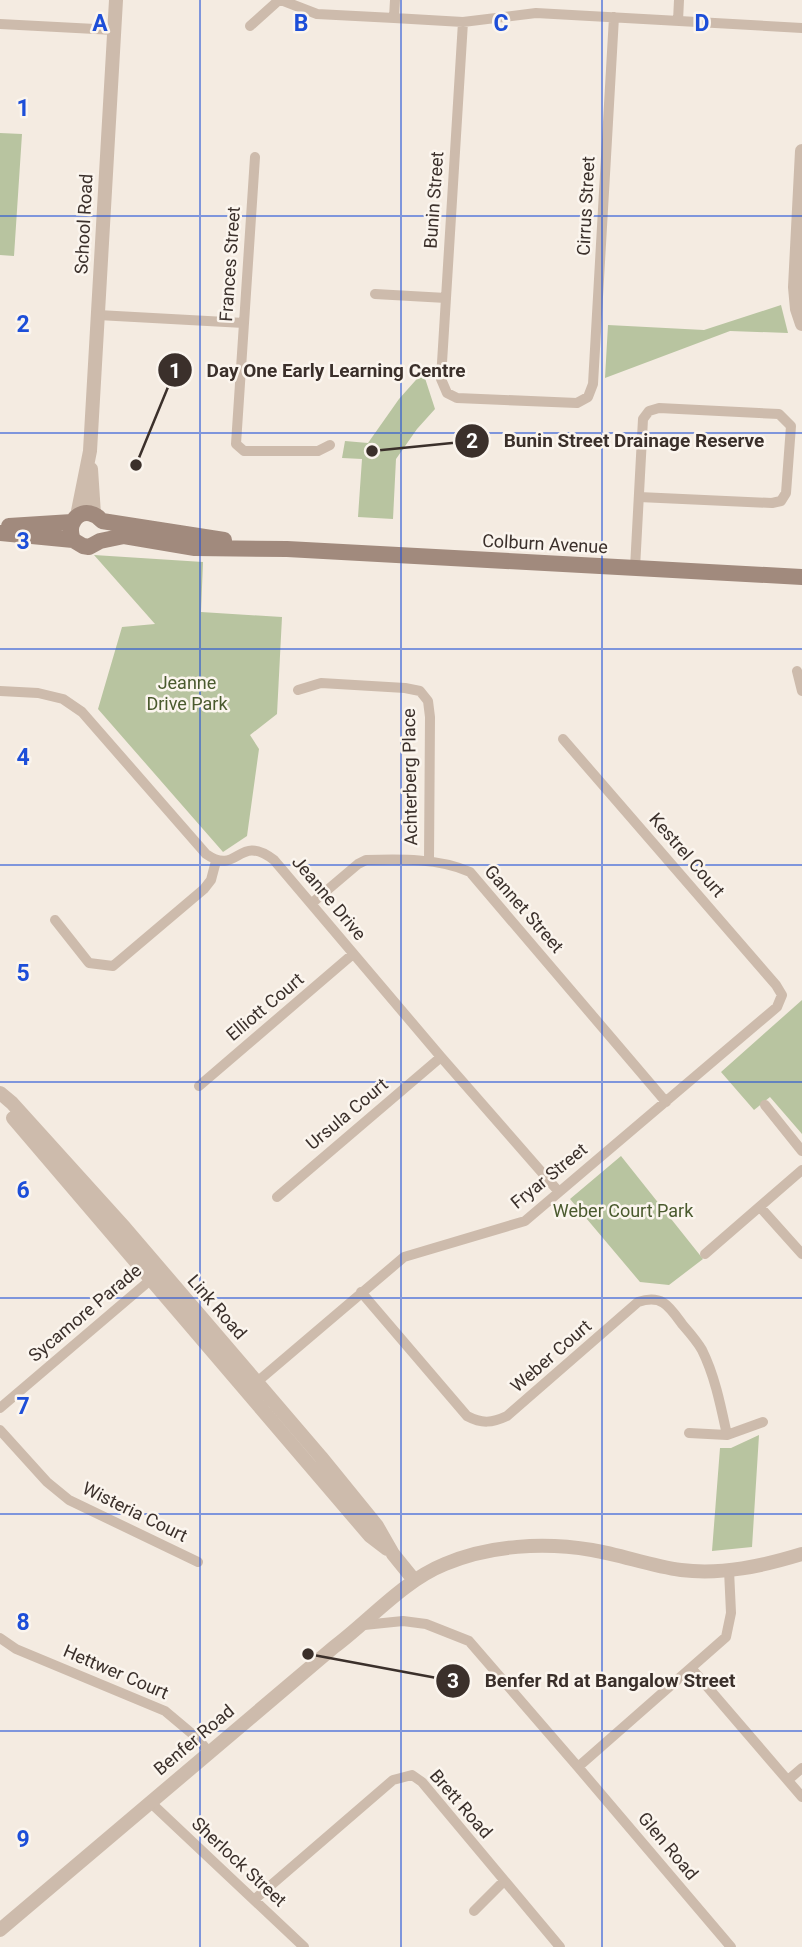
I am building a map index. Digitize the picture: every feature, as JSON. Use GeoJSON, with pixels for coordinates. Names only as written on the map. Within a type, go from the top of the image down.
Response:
{"type":"FeatureCollection","features":[{"type":"Feature","properties":{"kind":"main road","name":"Colburn Avenue"},"geometry":{"type":"LineString","coordinates":[[0,527],[74,519],[85,512],[98,517],[287,549]]}},
{"type":"Feature","properties":{"kind":"main road"},"geometry":{"type":"LineString","coordinates":[[98,517],[104,532],[100,541]]}},
{"type":"Feature","properties":{"kind":"main road"},"geometry":{"type":"LineString","coordinates":[[73,540],[70,531],[74,519]]}},
{"type":"Feature","properties":{"kind":"main road","name":"Colburn Avenue"},"geometry":{"type":"LineString","coordinates":[[0,533],[73,540],[83,546],[124,536],[195,548],[287,549],[802,577]]}},
{"type":"Feature","properties":{"kind":"street","name":"School Road"},"geometry":{"type":"LineString","coordinates":[[74,519],[90,450],[116,0]]}},
{"type":"Feature","properties":{"kind":"street"},"geometry":{"type":"LineString","coordinates":[[250,26],[280,0],[317,14],[463,22],[536,13],[802,28]]}},
{"type":"Feature","properties":{"kind":"street"},"geometry":{"type":"LineString","coordinates":[[394,18],[395,0]]}},
{"type":"Feature","properties":{"kind":"street"},"geometry":{"type":"LineString","coordinates":[[677,20],[679,0]]}},
{"type":"Feature","properties":{"kind":"street","name":"Cirrus Street"},"geometry":{"type":"LineString","coordinates":[[441,379],[447,393],[457,398],[577,403],[588,397],[593,374],[614,17]]}},
{"type":"Feature","properties":{"kind":"street","name":"Bunin Street"},"geometry":{"type":"LineString","coordinates":[[441,379],[463,22]]}},
{"type":"Feature","properties":{"kind":"street"},"geometry":{"type":"LineString","coordinates":[[0,24],[114,30]]}},
{"type":"Feature","properties":{"kind":"street"},"geometry":{"type":"LineString","coordinates":[[802,151],[795,287],[797,309],[802,324]]}},
{"type":"Feature","properties":{"kind":"street","name":"Frances Street"},"geometry":{"type":"LineString","coordinates":[[255,157],[236,444],[244,451],[318,451],[330,445]]}},
{"type":"Feature","properties":{"kind":"street"},"geometry":{"type":"LineString","coordinates":[[375,294],[446,298]]}},
{"type":"Feature","properties":{"kind":"street"},"geometry":{"type":"LineString","coordinates":[[98,315],[244,323]]}},
{"type":"Feature","properties":{"kind":"street"},"geometry":{"type":"LineString","coordinates":[[635,568],[643,419],[649,411],[659,408],[779,414],[791,426],[786,494],[782,501],[772,503],[639,497]]}},
{"type":"Feature","properties":{"kind":"street","name":"School Road"},"geometry":{"type":"LineString","coordinates":[[90,450],[98,517]]}},
{"type":"Feature","properties":{"kind":"street"},"geometry":{"type":"LineString","coordinates":[[797,671],[802,691]]}},
{"type":"Feature","properties":{"kind":"street","name":"Achterberg Place"},"geometry":{"type":"LineString","coordinates":[[298,690],[321,683],[405,688],[420,691],[428,701],[429,861]]}},
{"type":"Feature","properties":{"kind":"street"},"geometry":{"type":"LineString","coordinates":[[0,691],[38,693],[63,699],[82,712],[206,854],[216,861],[211,880],[204,889],[113,966],[89,963],[55,920]]}},
{"type":"Feature","properties":{"kind":"street","name":"Kestrel Court"},"geometry":{"type":"LineString","coordinates":[[563,739],[782,995]]}},
{"type":"Feature","properties":{"kind":"street","name":"Jeanne Drive"},"geometry":{"type":"LineString","coordinates":[[216,861],[231,860],[244,851],[253,849],[264,852],[274,860],[559,1192]]}},
{"type":"Feature","properties":{"kind":"street","name":"Gannet Street"},"geometry":{"type":"LineString","coordinates":[[312,903],[366,860],[429,861],[470,872],[666,1102]]}},
{"type":"Feature","properties":{"kind":"street","name":"Elliott Court"},"geometry":{"type":"LineString","coordinates":[[199,1086],[353,954]]}},
{"type":"Feature","properties":{"kind":"street","name":"Fryar Street"},"geometry":{"type":"LineString","coordinates":[[252,1387],[404,1257],[525,1221],[777,1007],[782,995]]}},
{"type":"Feature","properties":{"kind":"street","name":"Ursula Court"},"geometry":{"type":"LineString","coordinates":[[277,1197],[441,1057]]}},
{"type":"Feature","properties":{"kind":"street","name":"Link Road"},"geometry":{"type":"LineString","coordinates":[[0,1093],[125,1228],[156,1276]]}},
{"type":"Feature","properties":{"kind":"street","name":"Link Road"},"geometry":{"type":"LineString","coordinates":[[0,1099],[4,1107],[369,1516],[393,1554],[414,1580]]}},
{"type":"Feature","properties":{"kind":"street"},"geometry":{"type":"LineString","coordinates":[[765,1105],[802,1151]]}},
{"type":"Feature","properties":{"kind":"street"},"geometry":{"type":"LineString","coordinates":[[705,1254],[802,1170]]}},
{"type":"Feature","properties":{"kind":"street"},"geometry":{"type":"LineString","coordinates":[[761,1207],[802,1254]]}},
{"type":"Feature","properties":{"kind":"street","name":"Sycamore Parade"},"geometry":{"type":"LineString","coordinates":[[0,1408],[156,1276]]}},
{"type":"Feature","properties":{"kind":"street","name":"Weber Court"},"geometry":{"type":"LineString","coordinates":[[361,1292],[467,1416],[479,1422],[495,1422],[507,1416],[638,1302],[650,1298],[660,1301],[670,1308],[701,1348],[711,1374],[727,1435]]}},
{"type":"Feature","properties":{"kind":"street"},"geometry":{"type":"LineString","coordinates":[[689,1433],[727,1435],[763,1422]]}},
{"type":"Feature","properties":{"kind":"street","name":"Wisteria Court"},"geometry":{"type":"LineString","coordinates":[[0,1430],[47,1482],[69,1500],[198,1562]]}},
{"type":"Feature","properties":{"kind":"street"},"geometry":{"type":"LineString","coordinates":[[414,1580],[446,1564],[483,1553],[526,1546],[594,1550],[683,1570],[729,1570],[768,1564],[802,1554]]}},
{"type":"Feature","properties":{"kind":"street"},"geometry":{"type":"LineString","coordinates":[[578,1767],[726,1637],[731,1613],[729,1570]]}},
{"type":"Feature","properties":{"kind":"street","name":"Benfer Road"},"geometry":{"type":"LineString","coordinates":[[0,1930],[414,1580]]}},
{"type":"Feature","properties":{"kind":"street","name":"Glen Road"},"geometry":{"type":"LineString","coordinates":[[364,1625],[402,1621],[426,1624],[469,1641],[731,1947]]}},
{"type":"Feature","properties":{"kind":"street","name":"Hettwer Court"},"geometry":{"type":"LineString","coordinates":[[0,1638],[16,1649],[164,1711],[196,1737],[209,1752]]}},
{"type":"Feature","properties":{"kind":"street"},"geometry":{"type":"LineString","coordinates":[[692,1669],[802,1797]]}},
{"type":"Feature","properties":{"kind":"street"},"geometry":{"type":"LineString","coordinates":[[788,1780],[802,1768]]}},
{"type":"Feature","properties":{"kind":"street","name":"Brett Road"},"geometry":{"type":"LineString","coordinates":[[255,1899],[393,1780],[412,1775],[422,1782],[561,1947]]}},
{"type":"Feature","properties":{"kind":"street","name":"Sherlock Street"},"geometry":{"type":"LineString","coordinates":[[150,1802],[304,1947]]}},
{"type":"Feature","properties":{"kind":"street"},"geometry":{"type":"LineString","coordinates":[[474,1911],[504,1881]]}},
{"type":"Feature","properties":{"kind":"green space"},"geometry":{"type":"Polygon","coordinates":[[[0,133],[22,134],[14,256],[0,255],[0,133]]]}},
{"type":"Feature","properties":{"kind":"green space"},"geometry":{"type":"Polygon","coordinates":[[[781,305],[788,333],[730,331],[605,378],[608,325],[704,330],[781,305]]]}},
{"type":"Feature","properties":{"kind":"green space"},"geometry":{"type":"Polygon","coordinates":[[[423,372],[435,409],[396,459],[393,519],[358,517],[362,459],[342,458],[345,441],[368,443],[399,399],[423,372]]]}},
{"type":"Feature","properties":{"kind":"green space","name":"Jeanne Drive Park"},"geometry":{"type":"Polygon","coordinates":[[[94,555],[203,562],[201,612],[282,617],[277,714],[250,735],[259,749],[247,836],[223,852],[98,709],[122,627],[155,624],[94,555]]]}},
{"type":"Feature","properties":{"kind":"green space"},"geometry":{"type":"Polygon","coordinates":[[[802,1000],[802,1134],[770,1097],[754,1110],[721,1072],[802,1000]]]}},
{"type":"Feature","properties":{"kind":"green space","name":"Weber Court Park"},"geometry":{"type":"Polygon","coordinates":[[[621,1156],[703,1259],[669,1285],[640,1282],[570,1199],[621,1156]]]}},
{"type":"Feature","properties":{"kind":"green space"},"geometry":{"type":"Polygon","coordinates":[[[759,1435],[752,1547],[712,1551],[720,1448],[731,1448],[759,1435]]]}},
{"type":"Feature","properties":{"kind":"place","name":"Bunin Street Drainage Reserve"},"geometry":{"type":"Point","coordinates":[372,451]}},
{"type":"Feature","properties":{"kind":"place","name":"Day One Early Learning Centre"},"geometry":{"type":"Point","coordinates":[136,465]}},
{"type":"Feature","properties":{"kind":"place","name":"Benfer Rd at Bangalow Street"},"geometry":{"type":"Point","coordinates":[308,1654]}}]}
